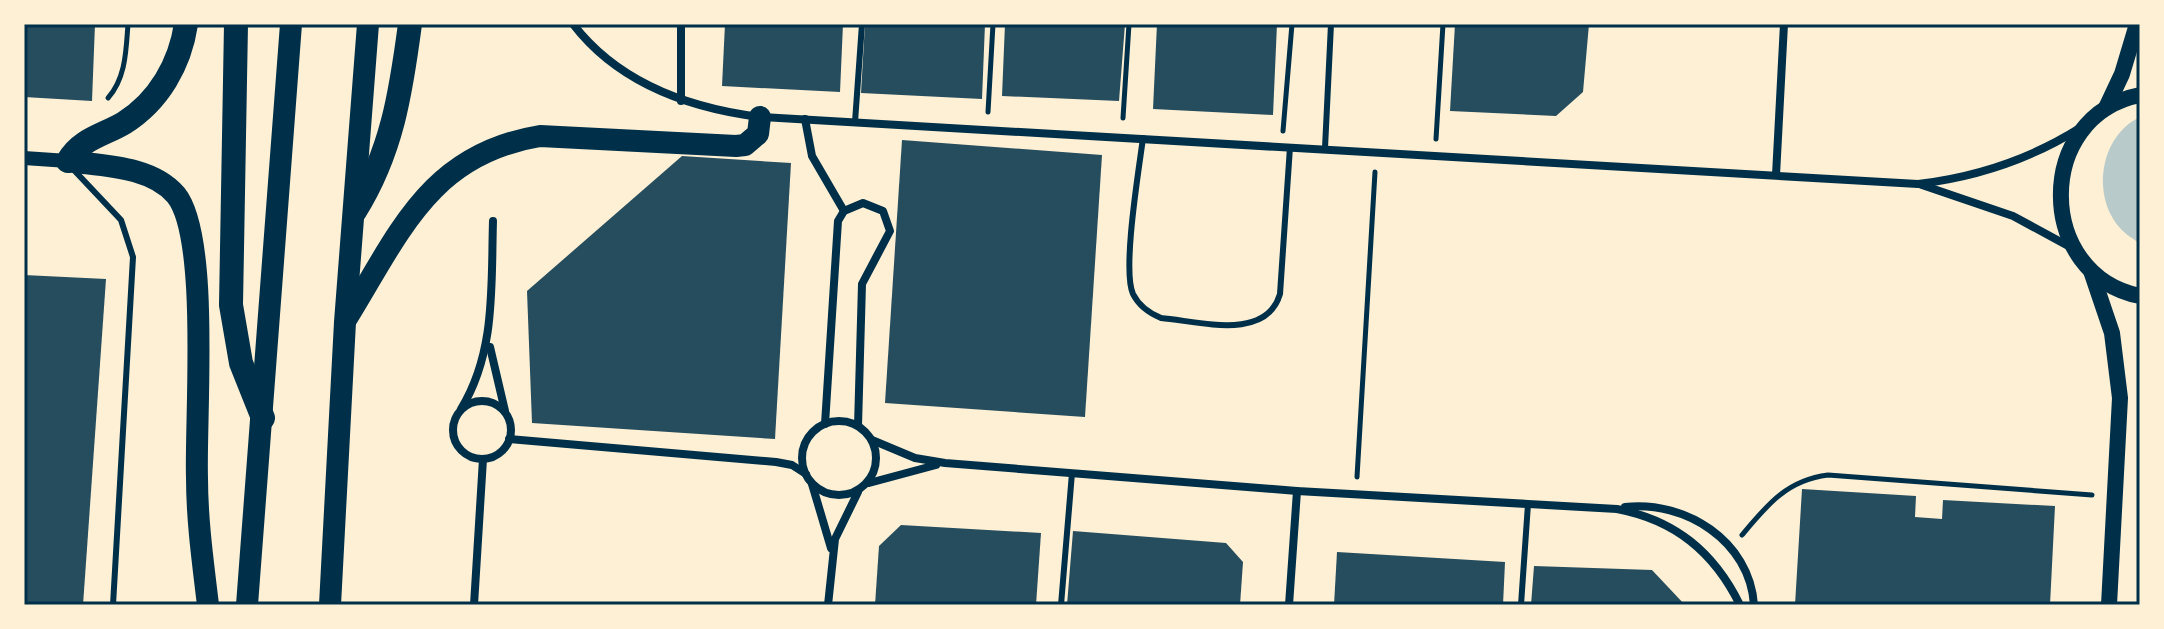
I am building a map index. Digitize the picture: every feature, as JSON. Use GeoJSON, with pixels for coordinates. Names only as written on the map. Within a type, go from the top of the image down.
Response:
{"type":"FeatureCollection","features":[{"type":"Feature","properties":{"kind":"highway"},"geometry":{"type":"LineString","coordinates":[[68,161],[83,143],[124,123],[156,96],[177,60],[186,24]]}},
{"type":"Feature","properties":{"kind":"highway"},"geometry":{"type":"LineString","coordinates":[[236,24],[231,305],[241,363],[263,418]]}},
{"type":"Feature","properties":{"kind":"highway"},"geometry":{"type":"LineString","coordinates":[[247,605],[291,24]]}},
{"type":"Feature","properties":{"kind":"highway"},"geometry":{"type":"LineString","coordinates":[[330,605],[345,322],[368,24]]}},
{"type":"Feature","properties":{"kind":"highway"},"geometry":{"type":"LineString","coordinates":[[355,211],[370,188],[391,136],[410,24]]}},
{"type":"Feature","properties":{"kind":"highway"},"geometry":{"type":"LineString","coordinates":[[345,322],[414,208],[457,166],[482,151],[510,140],[540,136],[745,145],[758,134],[760,117]]}},
{"type":"Feature","properties":{"kind":"highway"},"geometry":{"type":"LineString","coordinates":[[68,161],[127,170],[161,183],[176,196],[190,228],[196,265],[197,481],[208,605]]}},
{"type":"Feature","properties":{"kind":"main road"},"geometry":{"type":"LineString","coordinates":[[2106,108],[2122,74],[2137,24]]}},
{"type":"Feature","properties":{"kind":"main road"},"geometry":{"type":"LineString","coordinates":[[2140,95],[2106,108],[2090,121],[2070,148],[2059,182],[2063,227],[2073,248],[2091,271],[2110,285],[2140,296]]}},
{"type":"Feature","properties":{"kind":"main road"},"geometry":{"type":"LineString","coordinates":[[2091,271],[2112,333],[2118,366],[2109,605]]}},
{"type":"Feature","properties":{"kind":"street"},"geometry":{"type":"LineString","coordinates":[[573,24],[611,62],[644,84],[681,101],[760,117],[1918,184],[1991,171],[2059,141],[2090,121]]}},
{"type":"Feature","properties":{"kind":"street"},"geometry":{"type":"LineString","coordinates":[[681,24],[681,101]]}},
{"type":"Feature","properties":{"kind":"street"},"geometry":{"type":"LineString","coordinates":[[1776,175],[1784,24]]}},
{"type":"Feature","properties":{"kind":"street"},"geometry":{"type":"LineString","coordinates":[[805,119],[812,156],[844,211]]}},
{"type":"Feature","properties":{"kind":"street"},"geometry":{"type":"LineString","coordinates":[[24,158],[68,161]]}},
{"type":"Feature","properties":{"kind":"street"},"geometry":{"type":"LineString","coordinates":[[1918,184],[2013,216],[2073,248]]}},
{"type":"Feature","properties":{"kind":"street"},"geometry":{"type":"LineString","coordinates":[[825,424],[838,221],[844,211],[863,203],[874,205],[889,220],[890,231],[862,284],[858,426]]}},
{"type":"Feature","properties":{"kind":"street"},"geometry":{"type":"LineString","coordinates":[[489,340],[511,430],[500,453],[483,459],[465,453],[454,437],[456,417],[481,369],[489,340],[493,221]]}},
{"type":"Feature","properties":{"kind":"street"},"geometry":{"type":"LineString","coordinates":[[461,409],[479,401],[498,405],[505,412]]}},
{"type":"Feature","properties":{"kind":"street"},"geometry":{"type":"LineString","coordinates":[[832,552],[802,463],[807,439],[825,424],[847,422],[858,426],[872,440],[915,458],[945,463],[1297,491],[1617,509],[1654,507],[1690,516],[1712,530],[1731,548],[1746,571],[1754,605]]}},
{"type":"Feature","properties":{"kind":"street"},"geometry":{"type":"LineString","coordinates":[[509,439],[776,462],[792,465],[829,494],[840,495],[945,463]]}},
{"type":"Feature","properties":{"kind":"street"},"geometry":{"type":"LineString","coordinates":[[828,605],[832,552],[845,512],[864,487],[876,463],[872,440]]}},
{"type":"Feature","properties":{"kind":"street"},"geometry":{"type":"LineString","coordinates":[[474,605],[483,459]]}},
{"type":"Feature","properties":{"kind":"street"},"geometry":{"type":"LineString","coordinates":[[1289,605],[1297,491]]}},
{"type":"Feature","properties":{"kind":"street"},"geometry":{"type":"LineString","coordinates":[[1617,509],[1662,522],[1691,541],[1717,565],[1740,605]]}},
{"type":"Feature","properties":{"kind":"lane"},"geometry":{"type":"LineString","coordinates":[[855,122],[862,24]]}},
{"type":"Feature","properties":{"kind":"lane"},"geometry":{"type":"LineString","coordinates":[[1325,148],[1331,24]]}},
{"type":"Feature","properties":{"kind":"lane"},"geometry":{"type":"LineString","coordinates":[[1143,138],[1129,272],[1134,295],[1150,313],[1161,318],[1243,325],[1263,319],[1277,304],[1280,294],[1286,146]]}},
{"type":"Feature","properties":{"kind":"lane"},"geometry":{"type":"LineString","coordinates":[[68,161],[121,220],[133,257],[113,605]]}},
{"type":"Feature","properties":{"kind":"lane"},"geometry":{"type":"LineString","coordinates":[[1061,605],[1072,473]]}},
{"type":"Feature","properties":{"kind":"lane"},"geometry":{"type":"LineString","coordinates":[[1521,605],[1528,504]]}},
{"type":"Feature","properties":{"kind":"path"},"geometry":{"type":"LineString","coordinates":[[103,103],[116,88],[126,61],[128,24]]}},
{"type":"Feature","properties":{"kind":"path"},"geometry":{"type":"LineString","coordinates":[[988,129],[993,24]]}},
{"type":"Feature","properties":{"kind":"path"},"geometry":{"type":"LineString","coordinates":[[1286,146],[1292,24]]}},
{"type":"Feature","properties":{"kind":"path"},"geometry":{"type":"LineString","coordinates":[[1435,155],[1443,24]]}},
{"type":"Feature","properties":{"kind":"path"},"geometry":{"type":"LineString","coordinates":[[1356,494],[1377,151]]}},
{"type":"Feature","properties":{"kind":"path"},"geometry":{"type":"LineString","coordinates":[[1731,548],[1781,492],[1820,476],[2115,497]]}},
{"type":"Feature","properties":{"kind":"shaded area"},"geometry":{"type":"Polygon","coordinates":[[[2140,117],[2140,244],[2122,230],[2111,215],[2103,183],[2108,152],[2126,126],[2140,117]]]}},
{"type":"Feature","properties":{"kind":"building"},"geometry":{"type":"Polygon","coordinates":[[[24,24],[95,24],[92,101],[24,97],[24,24]]]}},
{"type":"Feature","properties":{"kind":"building"},"geometry":{"type":"Polygon","coordinates":[[[725,24],[843,24],[840,92],[722,86],[725,24]]]}},
{"type":"Feature","properties":{"kind":"building"},"geometry":{"type":"Polygon","coordinates":[[[865,24],[985,24],[982,99],[861,93],[865,24]]]}},
{"type":"Feature","properties":{"kind":"building"},"geometry":{"type":"Polygon","coordinates":[[[1005,24],[1125,24],[1119,101],[1002,96],[1005,24]]]}},
{"type":"Feature","properties":{"kind":"building"},"geometry":{"type":"Polygon","coordinates":[[[1157,24],[1277,24],[1273,115],[1153,109],[1157,24]]]}},
{"type":"Feature","properties":{"kind":"building"},"geometry":{"type":"Polygon","coordinates":[[[1455,24],[1589,24],[1583,92],[1556,116],[1450,111],[1455,24]]]}},
{"type":"Feature","properties":{"kind":"building"},"geometry":{"type":"Polygon","coordinates":[[[902,140],[1102,155],[1085,417],[885,403],[902,140]]]}},
{"type":"Feature","properties":{"kind":"building"},"geometry":{"type":"Polygon","coordinates":[[[682,156],[791,163],[775,439],[532,423],[527,291],[682,156]]]}},
{"type":"Feature","properties":{"kind":"building"},"geometry":{"type":"Polygon","coordinates":[[[24,275],[106,279],[83,605],[24,605],[24,275]]]}},
{"type":"Feature","properties":{"kind":"building"},"geometry":{"type":"Polygon","coordinates":[[[1802,489],[1916,496],[1915,517],[1942,519],[1943,500],[2055,506],[2050,605],[1795,605],[1802,489]]]}},
{"type":"Feature","properties":{"kind":"building"},"geometry":{"type":"Polygon","coordinates":[[[901,525],[1041,533],[1036,605],[875,605],[879,546],[901,525]]]}},
{"type":"Feature","properties":{"kind":"building"},"geometry":{"type":"Polygon","coordinates":[[[1073,531],[1226,543],[1243,562],[1240,605],[1067,605],[1073,531]]]}},
{"type":"Feature","properties":{"kind":"building"},"geometry":{"type":"Polygon","coordinates":[[[1337,552],[1505,562],[1503,605],[1334,605],[1337,552]]]}},
{"type":"Feature","properties":{"kind":"building"},"geometry":{"type":"Polygon","coordinates":[[[1534,566],[1652,570],[1685,605],[1531,605],[1534,566]]]}}]}
